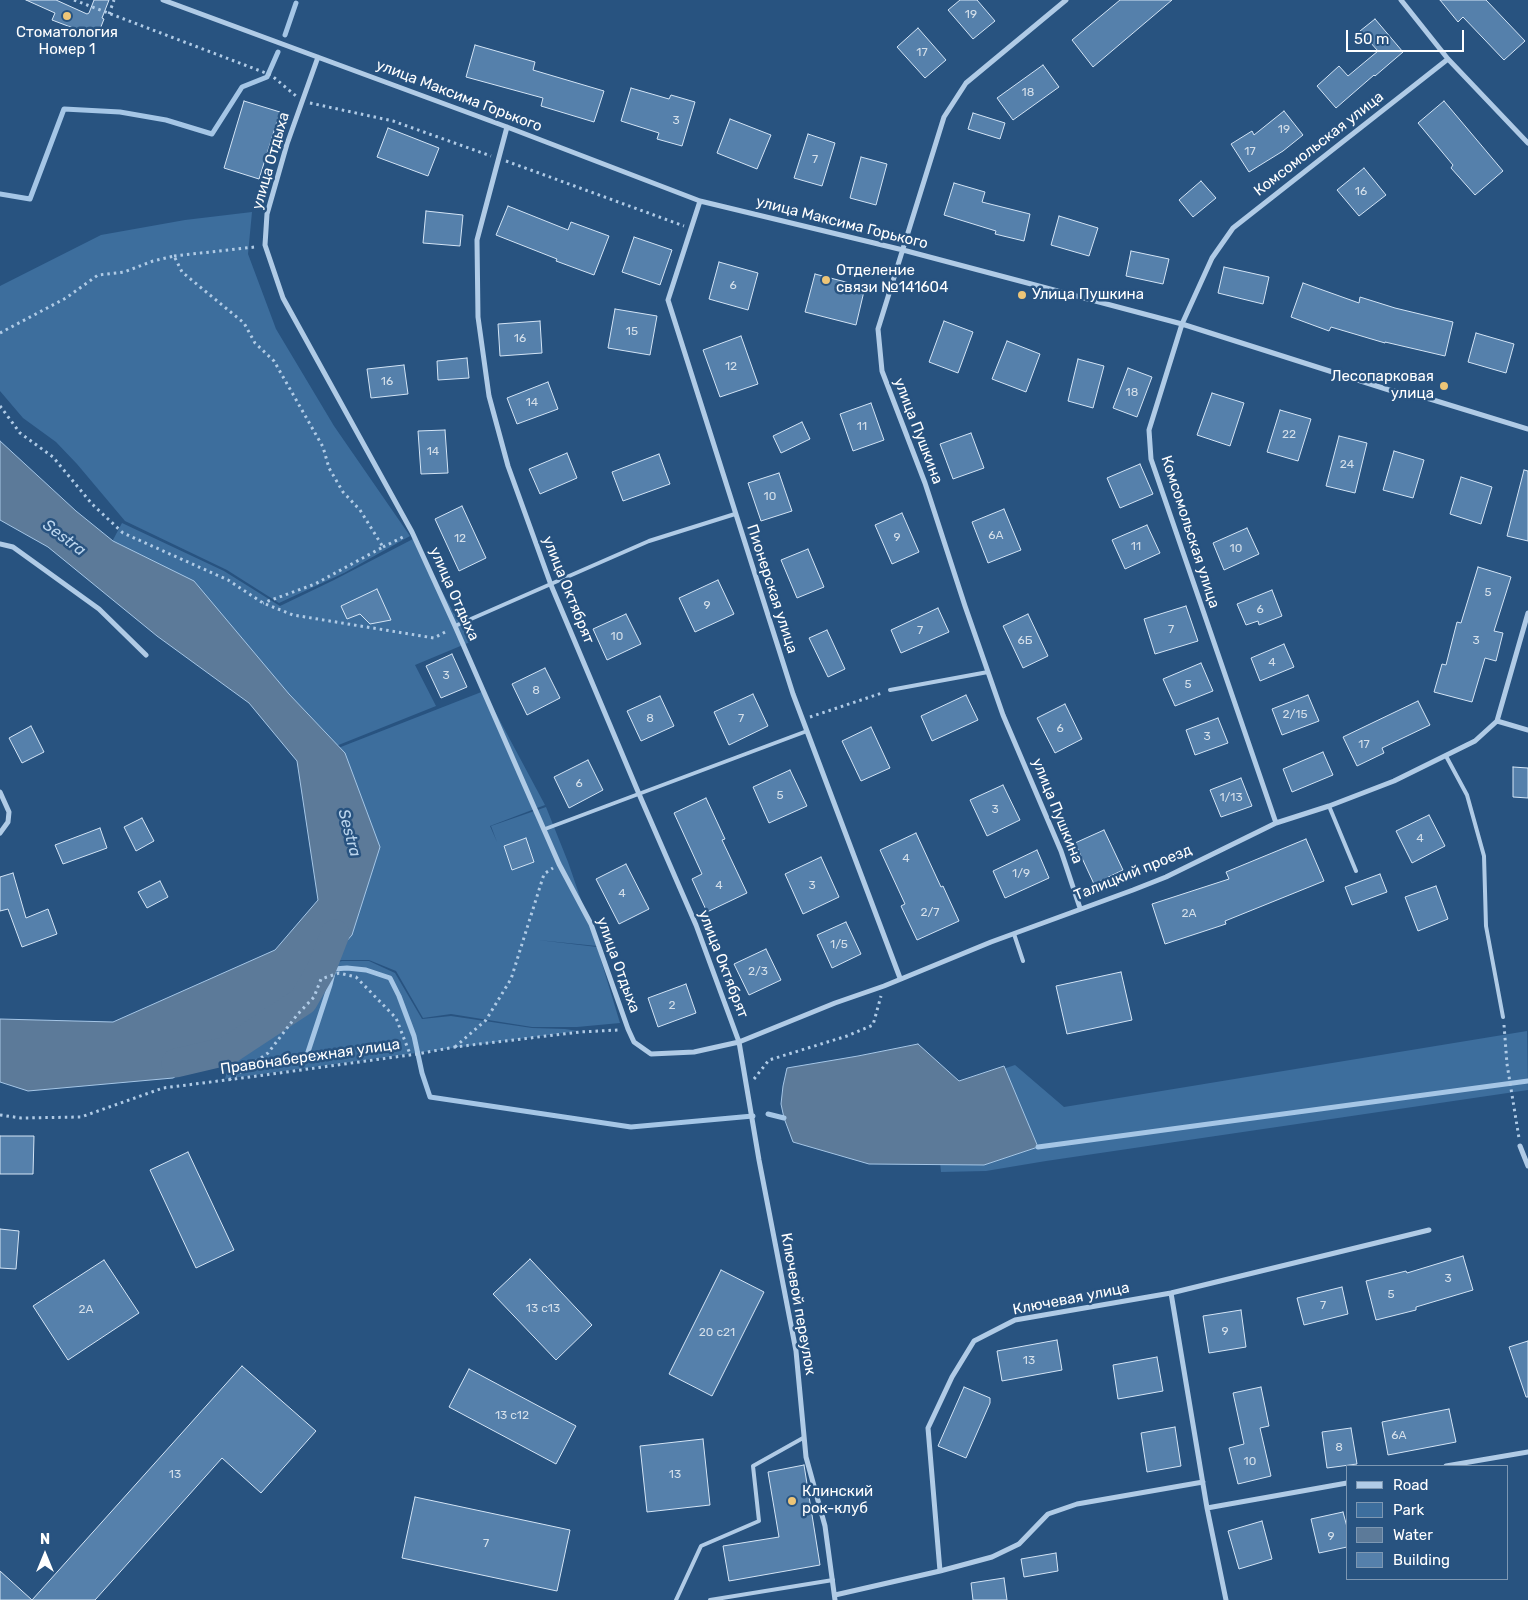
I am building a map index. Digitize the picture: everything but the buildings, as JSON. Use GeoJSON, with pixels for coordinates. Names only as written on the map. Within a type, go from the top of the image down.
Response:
{"type":"FeatureCollection","features":[{"type":"Feature","properties":{"kind":"street","name":"улица Максима Горького"},"geometry":{"type":"LineString","coordinates":[[163,0],[507,127],[700,201],[903,250],[1182,324],[1389,390],[1430,399],[1528,429]]}},
{"type":"Feature","properties":{"kind":"street","name":"улица Пушкина"},"geometry":{"type":"LineString","coordinates":[[1066,0],[966,83],[944,117],[878,329],[882,371],[925,483],[1003,715],[1061,850],[1080,908]]}},
{"type":"Feature","properties":{"kind":"street"},"geometry":{"type":"LineString","coordinates":[[1401,0],[1448,59],[1528,143]]}},
{"type":"Feature","properties":{"kind":"street","name":"улица Отдыха"},"geometry":{"type":"LineString","coordinates":[[318,57],[287,144],[267,214],[265,245],[283,298],[412,532],[559,864],[591,924],[634,1042],[651,1054],[694,1052],[739,1042]]}},
{"type":"Feature","properties":{"kind":"street","name":"Комсомольская улица"},"geometry":{"type":"LineString","coordinates":[[1276,824],[1151,459],[1149,430],[1182,324],[1212,258],[1233,228],[1448,59]]}},
{"type":"Feature","properties":{"kind":"street","name":"улица Октябрят"},"geometry":{"type":"LineString","coordinates":[[507,127],[477,240],[478,317],[489,396],[506,457],[551,585],[696,925],[739,1042]]}},
{"type":"Feature","properties":{"kind":"street","name":"Пионерская улица"},"geometry":{"type":"LineString","coordinates":[[700,201],[668,300],[793,694],[900,978]]}},
{"type":"Feature","properties":{"kind":"street"},"geometry":{"type":"LineString","coordinates":[[0,544],[13,547],[98,610],[146,655]]}},
{"type":"Feature","properties":{"kind":"street"},"geometry":{"type":"LineString","coordinates":[[1528,613],[1497,721],[1528,730]]}},
{"type":"Feature","properties":{"kind":"street","name":"Талицкий проезд"},"geometry":{"type":"LineString","coordinates":[[739,1042],[1080,908],[1166,877],[1276,824],[1394,781],[1475,741],[1497,721]]}},
{"type":"Feature","properties":{"kind":"street"},"geometry":{"type":"LineString","coordinates":[[0,792],[9,812],[8,822],[0,833]]}},
{"type":"Feature","properties":{"kind":"street","name":"Ключевой переулок"},"geometry":{"type":"LineString","coordinates":[[739,1042],[796,1351],[806,1456],[825,1526],[835,1597]]}},
{"type":"Feature","properties":{"kind":"street"},"geometry":{"type":"LineString","coordinates":[[1520,1146],[1528,1166]]}},
{"type":"Feature","properties":{"kind":"street","name":"Ключевая улица"},"geometry":{"type":"LineString","coordinates":[[940,1571],[928,1428],[952,1377],[974,1341],[1014,1320],[1171,1293],[1429,1230]]}},
{"type":"Feature","properties":{"kind":"street"},"geometry":{"type":"LineString","coordinates":[[1171,1293],[1207,1508],[1226,1600]]}},
{"type":"Feature","properties":{"kind":"street"},"geometry":{"type":"LineString","coordinates":[[1452,1465],[1528,1452]]}},
{"type":"Feature","properties":{"kind":"street"},"geometry":{"type":"LineString","coordinates":[[835,1597],[992,1557],[1019,1544],[1048,1514],[1077,1504],[1203,1482]]}},
{"type":"Feature","properties":{"kind":"street"},"geometry":{"type":"LineString","coordinates":[[1207,1508],[1346,1483]]}},
{"type":"Feature","properties":{"kind":"lane"},"geometry":{"type":"LineString","coordinates":[[455,626],[649,541],[735,514]]}},
{"type":"Feature","properties":{"kind":"lane"},"geometry":{"type":"LineString","coordinates":[[890,690],[988,672]]}},
{"type":"Feature","properties":{"kind":"lane"},"geometry":{"type":"LineString","coordinates":[[545,829],[807,731]]}},
{"type":"Feature","properties":{"kind":"lane"},"geometry":{"type":"LineString","coordinates":[[1446,756],[1467,795],[1484,856],[1486,926],[1503,1017]]}},
{"type":"Feature","properties":{"kind":"lane"},"geometry":{"type":"LineString","coordinates":[[1329,806],[1356,871]]}},
{"type":"Feature","properties":{"kind":"lane"},"geometry":{"type":"LineString","coordinates":[[1014,934],[1023,961]]}},
{"type":"Feature","properties":{"kind":"lane"},"geometry":{"type":"LineString","coordinates":[[676,1600],[701,1546],[759,1522],[753,1466],[803,1438]]}},
{"type":"Feature","properties":{"kind":"lane"},"geometry":{"type":"LineString","coordinates":[[710,1600],[833,1580]]}},
{"type":"Feature","properties":{"kind":"path"},"geometry":{"type":"LineString","coordinates":[[74,0],[271,75],[302,101],[393,121],[691,228]]}},
{"type":"Feature","properties":{"kind":"path"},"geometry":{"type":"LineString","coordinates":[[109,14],[114,0]]}},
{"type":"Feature","properties":{"kind":"path"},"geometry":{"type":"LineString","coordinates":[[0,333],[66,298],[98,275],[124,272],[153,261],[174,256],[265,245]]}},
{"type":"Feature","properties":{"kind":"path"},"geometry":{"type":"LineString","coordinates":[[174,256],[182,272],[244,323],[255,343],[274,361],[323,447],[329,468],[343,492],[360,510],[383,547]]}},
{"type":"Feature","properties":{"kind":"path"},"geometry":{"type":"LineString","coordinates":[[0,406],[20,432],[53,457],[92,504],[123,533],[228,580],[263,604],[293,615],[434,638],[455,626]]}},
{"type":"Feature","properties":{"kind":"path"},"geometry":{"type":"LineString","coordinates":[[263,604],[315,584],[412,532]]}},
{"type":"Feature","properties":{"kind":"path"},"geometry":{"type":"LineString","coordinates":[[803,720],[890,690]]}},
{"type":"Feature","properties":{"kind":"path"},"geometry":{"type":"LineString","coordinates":[[455,1047],[486,1020],[511,979],[544,874],[559,864]]}},
{"type":"Feature","properties":{"kind":"path"},"geometry":{"type":"LineString","coordinates":[[228,1080],[268,1053],[297,1015],[314,997],[321,979],[340,973],[356,977],[396,1018],[410,1054]]}},
{"type":"Feature","properties":{"kind":"path"},"geometry":{"type":"LineString","coordinates":[[751,1082],[769,1060],[847,1036],[873,1025],[884,986]]}},
{"type":"Feature","properties":{"kind":"path"},"geometry":{"type":"LineString","coordinates":[[1503,1017],[1507,1064],[1520,1146]]}},
{"type":"Feature","properties":{"kind":"path","name":"Правонабережная улица"},"geometry":{"type":"LineString","coordinates":[[0,1115],[21,1118],[81,1117],[164,1088],[455,1047],[580,1032],[628,1029]]}},
{"type":"Feature","properties":{"kind":"green space"},"geometry":{"type":"Polygon","coordinates":[[[252,212],[248,254],[276,329],[334,426],[410,536],[344,573],[279,603],[227,570],[125,521],[56,442],[23,418],[0,391],[0,286],[101,235],[185,220],[252,212]]]}},
{"type":"Feature","properties":{"kind":"green space"},"geometry":{"type":"Polygon","coordinates":[[[122,523],[224,571],[280,606],[413,539],[470,642],[415,665],[436,706],[326,750],[106,553],[122,523]]]}},
{"type":"Feature","properties":{"kind":"green space"},"geometry":{"type":"Polygon","coordinates":[[[484,691],[545,805],[490,826],[497,842],[491,826],[546,807],[568,862],[597,946],[538,940],[597,947],[620,1023],[577,1027],[532,1027],[451,1014],[423,1018],[396,971],[369,960],[337,960],[375,859],[328,752],[484,691]]]}},
{"type":"Feature","properties":{"kind":"green space"},"geometry":{"type":"Polygon","coordinates":[[[342,961],[369,961],[395,973],[422,1019],[451,1016],[532,1028],[578,1031],[225,1079],[231,1052],[305,1002],[324,966],[342,961]]]}},
{"type":"Feature","properties":{"kind":"green space"},"geometry":{"type":"Polygon","coordinates":[[[1527,1031],[1528,1090],[986,1171],[941,1172],[931,1075],[949,1087],[1015,1065],[1064,1107],[1527,1031]]]}},
{"type":"Feature","properties":{"kind":"water"},"geometry":{"type":"Polygon","coordinates":[[[0,441],[76,511],[113,541],[194,581],[289,694],[345,753],[380,847],[352,935],[286,1014],[173,1078],[28,1091],[0,1082],[0,1019],[113,1022],[275,950],[318,900],[297,761],[249,703],[157,636],[48,547],[0,520],[0,441]]]}},
{"type":"Feature","properties":{"kind":"water"},"geometry":{"type":"Polygon","coordinates":[[[918,1044],[959,1081],[1004,1066],[1038,1147],[984,1165],[869,1164],[793,1142],[781,1104],[787,1068],[918,1044]]]}},
{"type":"Feature","properties":{"kind":"waterway"},"geometry":{"type":"LineString","coordinates":[[285,35],[296,3]]}},
{"type":"Feature","properties":{"kind":"waterway"},"geometry":{"type":"LineString","coordinates":[[0,194],[30,199],[64,109],[120,112],[166,120],[212,134],[242,87],[267,77],[278,52]]}},
{"type":"Feature","properties":{"kind":"waterway","name":"Sestra"},"geometry":{"type":"LineString","coordinates":[[176,1063],[227,1051],[303,1001],[321,970],[335,934]]}},
{"type":"Feature","properties":{"kind":"waterway"},"geometry":{"type":"LineString","coordinates":[[321,970],[347,968],[366,970],[390,978],[414,1036],[422,1073],[430,1097],[631,1127],[753,1116]]}},
{"type":"Feature","properties":{"kind":"waterway"},"geometry":{"type":"LineString","coordinates":[[305,1061],[334,969]]}},
{"type":"Feature","properties":{"kind":"waterway"},"geometry":{"type":"LineString","coordinates":[[1038,1147],[1528,1081]]}},
{"type":"Feature","properties":{"kind":"waterway"},"geometry":{"type":"LineString","coordinates":[[768,1114],[784,1118]]}},
{"type":"Feature","properties":{"kind":"place","name":"Стоматология Номер 1"},"geometry":{"type":"Point","coordinates":[67,16]}},
{"type":"Feature","properties":{"kind":"place","name":"Отделение связи №141604"},"geometry":{"type":"Point","coordinates":[826,280]}},
{"type":"Feature","properties":{"kind":"place","name":"Улица Пушкина"},"geometry":{"type":"Point","coordinates":[1022,295]}},
{"type":"Feature","properties":{"kind":"place","name":"Лесопарковая улица"},"geometry":{"type":"Point","coordinates":[1444,386]}},
{"type":"Feature","properties":{"kind":"place","name":"Клинский рок-клуб"},"geometry":{"type":"Point","coordinates":[792,1501]}}]}
